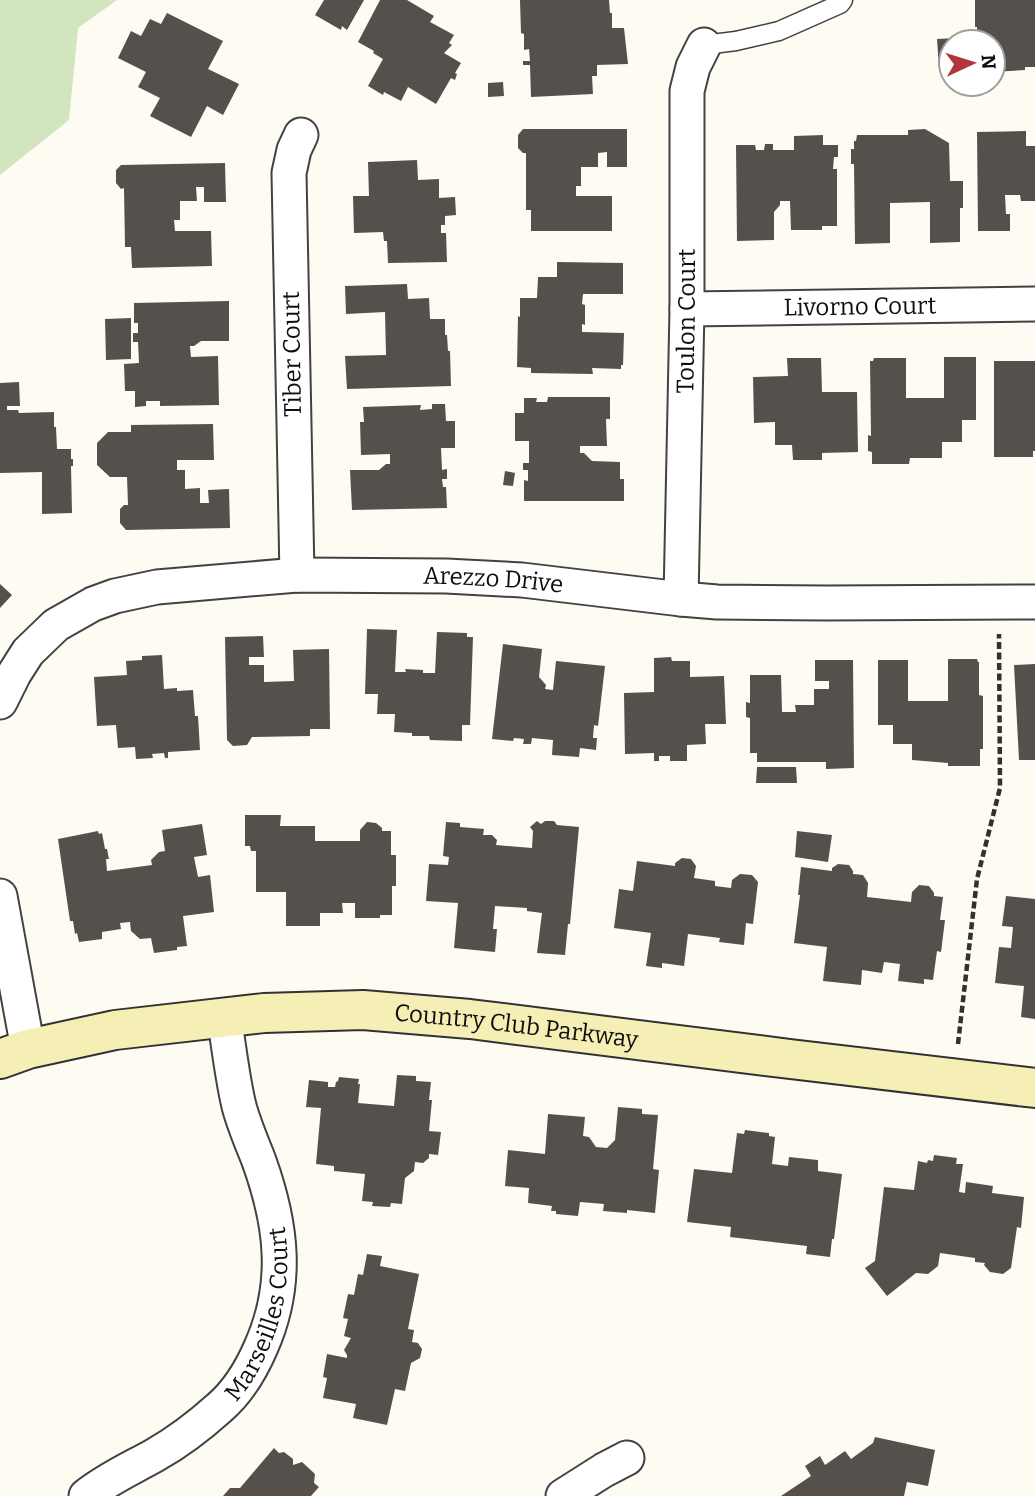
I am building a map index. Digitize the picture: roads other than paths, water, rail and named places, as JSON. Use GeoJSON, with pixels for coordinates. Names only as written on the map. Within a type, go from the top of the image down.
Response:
{"type":"FeatureCollection","features":[{"type":"Feature","properties":{"kind":"street","name":"Toulon Court"},"geometry":{"type":"LineString","coordinates":[[681,599],[687,309],[687,90],[693,67],[704,45]]}},
{"type":"Feature","properties":{"kind":"street","name":"Tiber Court"},"geometry":{"type":"LineString","coordinates":[[297,575],[289,173],[294,150],[301,135]]}},
{"type":"Feature","properties":{"kind":"street","name":"Livorno Court"},"geometry":{"type":"LineString","coordinates":[[687,309],[1035,304]]}},
{"type":"Feature","properties":{"kind":"street","name":"Arezzo Drive"},"geometry":{"type":"LineString","coordinates":[[0,702],[28,652],[56,625],[93,604],[157,587],[297,575],[446,576],[509,579],[717,602],[1035,602]]}},
{"type":"Feature","properties":{"kind":"street"},"geometry":{"type":"LineString","coordinates":[[0,896],[14,1054]]}},
{"type":"Feature","properties":{"kind":"street","name":"Country Club Parkway"},"geometry":{"type":"LineString","coordinates":[[14,1054],[114,1030],[264,1013],[363,1010],[470,1018],[1035,1088]]}},
{"type":"Feature","properties":{"kind":"street","name":"Marseilles Court"},"geometry":{"type":"LineString","coordinates":[[86,1496],[178,1441],[230,1399],[249,1372],[267,1334],[280,1278],[278,1232],[265,1180],[239,1105],[224,1017]]}},
{"type":"Feature","properties":{"kind":"street"},"geometry":{"type":"LineString","coordinates":[[563,1496],[627,1458]]}},
{"type":"Feature","properties":{"kind":"lane"},"geometry":{"type":"LineString","coordinates":[[704,45],[736,41],[779,30],[840,4],[842,0]]}}]}
